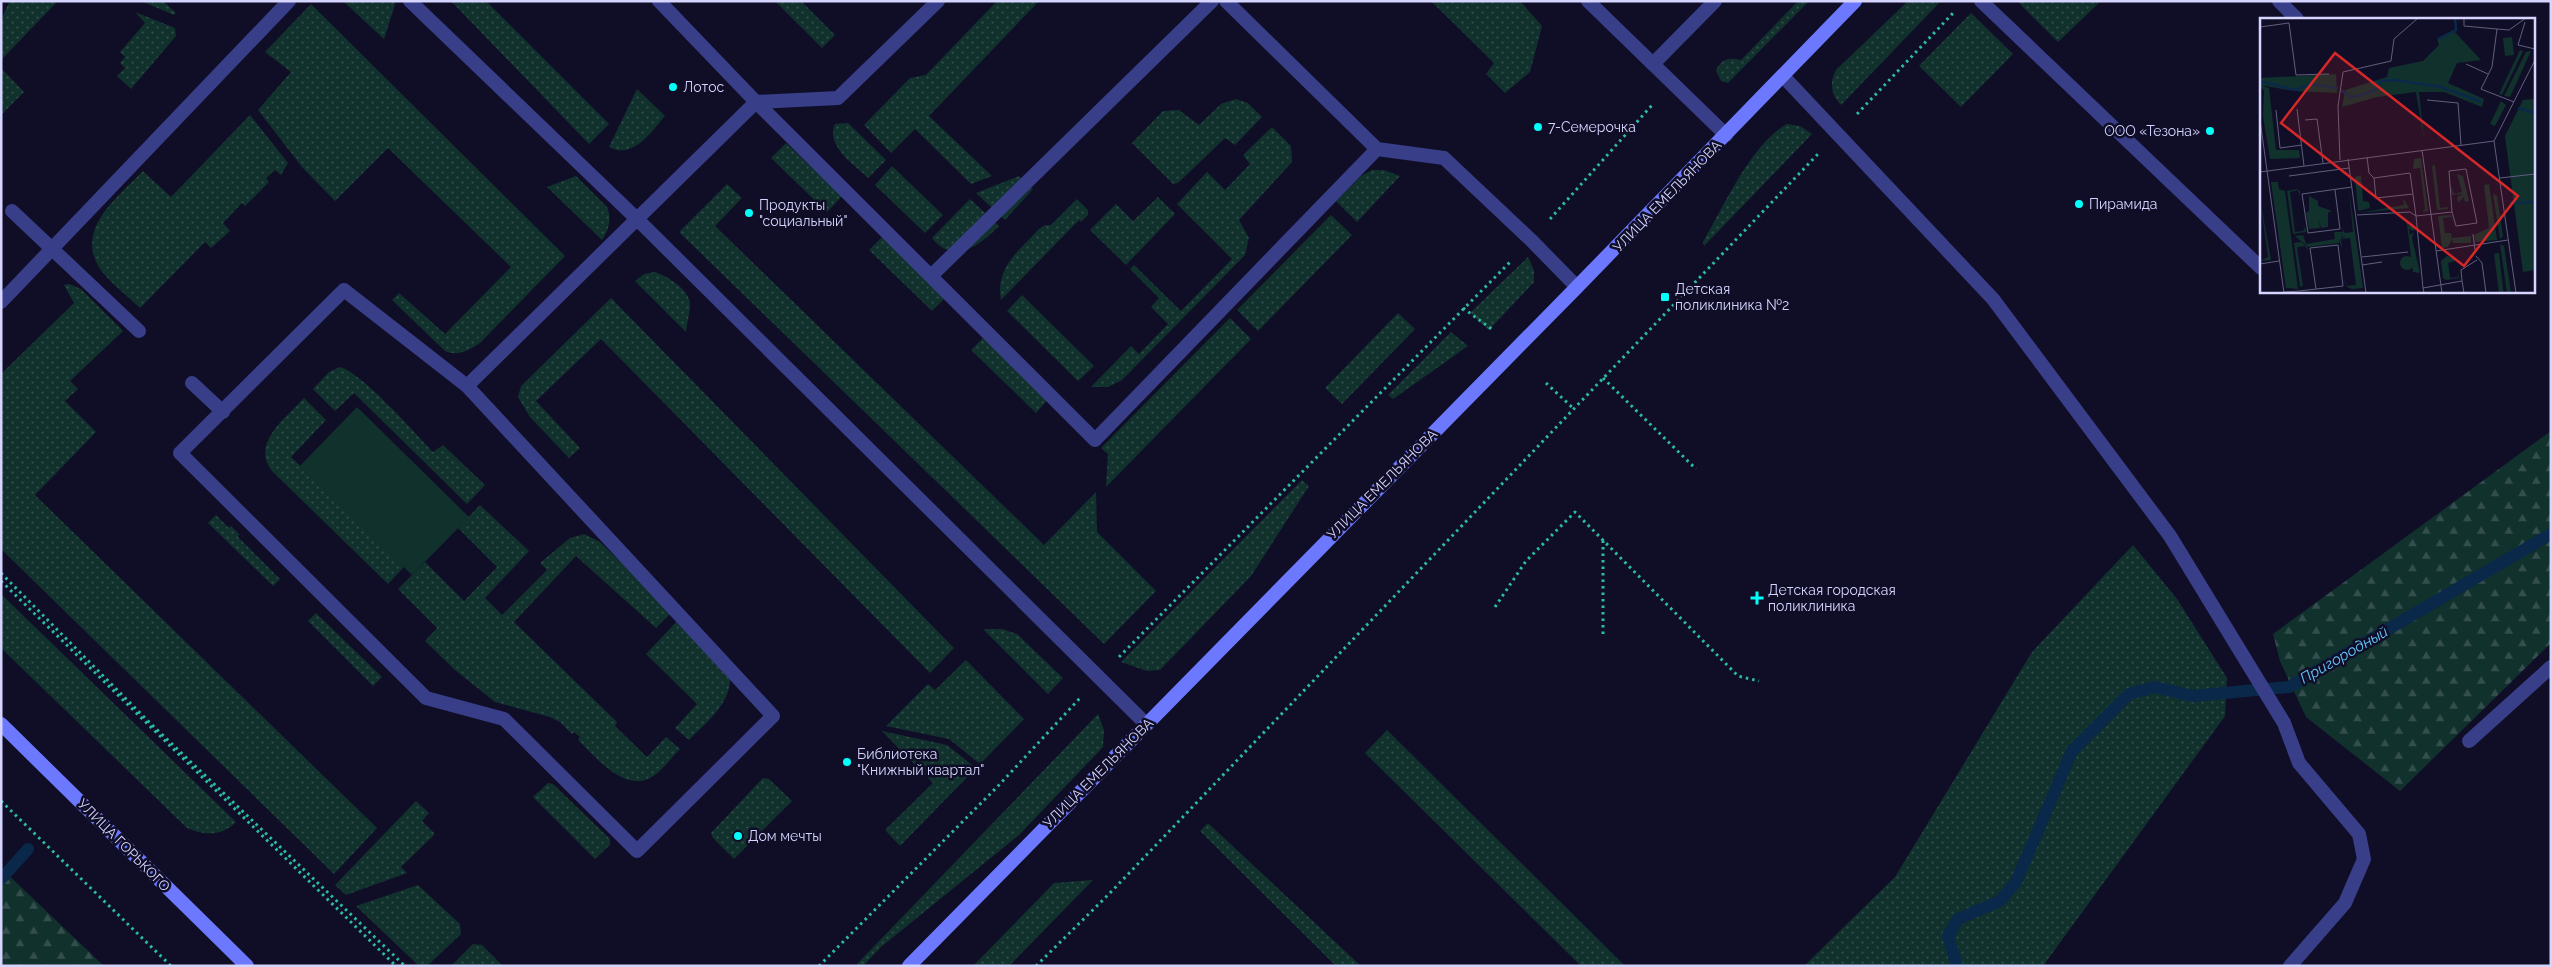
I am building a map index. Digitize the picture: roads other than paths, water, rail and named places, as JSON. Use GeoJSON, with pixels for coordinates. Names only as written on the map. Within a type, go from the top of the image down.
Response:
{"type":"FeatureCollection","features":[{"type":"Feature","properties":{"kind":"main road","name":"УЛИЦА ЕМЕЛЬЯНОВА"},"geometry":{"type":"LineString","coordinates":[[908,966],[1577,287],[1855,1]]}},
{"type":"Feature","properties":{"kind":"main road","name":"УЛИЦА ГОРЬКОГО"},"geometry":{"type":"LineString","coordinates":[[1,724],[247,966]]}},
{"type":"Feature","properties":{"kind":"street"},"geometry":{"type":"LineString","coordinates":[[1,302],[289,1]]}},
{"type":"Feature","properties":{"kind":"street"},"geometry":{"type":"LineString","coordinates":[[410,1],[638,220],[1146,724]]}},
{"type":"Feature","properties":{"kind":"street"},"geometry":{"type":"LineString","coordinates":[[659,1],[756,102],[1095,440],[1377,149]]}},
{"type":"Feature","properties":{"kind":"street"},"geometry":{"type":"LineString","coordinates":[[467,386],[756,102],[838,98],[938,1]]}},
{"type":"Feature","properties":{"kind":"street"},"geometry":{"type":"LineString","coordinates":[[931,276],[1212,1]]}},
{"type":"Feature","properties":{"kind":"street"},"geometry":{"type":"LineString","coordinates":[[1226,1],[1377,149],[1444,158],[1531,240],[1577,287]]}},
{"type":"Feature","properties":{"kind":"street"},"geometry":{"type":"LineString","coordinates":[[1588,1],[1671,84],[1726,135]]}},
{"type":"Feature","properties":{"kind":"street"},"geometry":{"type":"LineString","coordinates":[[1653,64],[1715,1]]}},
{"type":"Feature","properties":{"kind":"street"},"geometry":{"type":"LineString","coordinates":[[1981,1],[2260,267]]}},
{"type":"Feature","properties":{"kind":"street"},"geometry":{"type":"LineString","coordinates":[[2279,1],[2296,18]]}},
{"type":"Feature","properties":{"kind":"street"},"geometry":{"type":"LineString","coordinates":[[1783,76],[1993,299],[2170,536],[2284,724],[2299,763],[2359,834],[2364,859],[2346,904],[2290,966]]}},
{"type":"Feature","properties":{"kind":"street"},"geometry":{"type":"LineString","coordinates":[[12,211],[139,332]]}},
{"type":"Feature","properties":{"kind":"street"},"geometry":{"type":"LineString","coordinates":[[344,290],[467,386],[773,716],[637,851],[504,719],[426,698],[180,453],[223,412],[344,290]]}},
{"type":"Feature","properties":{"kind":"street"},"geometry":{"type":"LineString","coordinates":[[192,383],[223,412]]}},
{"type":"Feature","properties":{"kind":"street"},"geometry":{"type":"LineString","coordinates":[[2469,741],[2551,667]]}},
{"type":"Feature","properties":{"kind":"waterway","name":"Пригородный"},"geometry":{"type":"LineString","coordinates":[[1957,966],[1948,936],[1958,919],[2000,901],[2016,882],[2072,751],[2129,694],[2155,687],[2192,696],[2289,687],[2551,534]]}},
{"type":"Feature","properties":{"kind":"waterway"},"geometry":{"type":"LineString","coordinates":[[1,879],[28,849]]}},
{"type":"Feature","properties":{"kind":"place","name":"Лотос"},"geometry":{"type":"Point","coordinates":[673,87]}},
{"type":"Feature","properties":{"kind":"place","name":"7-Семерочка"},"geometry":{"type":"Point","coordinates":[1538,127]}},
{"type":"Feature","properties":{"kind":"place","name":"ООО «Тезона»"},"geometry":{"type":"Point","coordinates":[2210,131]}},
{"type":"Feature","properties":{"kind":"place","name":"Пирамида"},"geometry":{"type":"Point","coordinates":[2079,204]}},
{"type":"Feature","properties":{"kind":"place","name":"Продукты \"социальный\""},"geometry":{"type":"Point","coordinates":[749,213]}},
{"type":"Feature","properties":{"kind":"place","name":"Детская поликлиника №2"},"geometry":{"type":"Point","coordinates":[1665,297]}},
{"type":"Feature","properties":{"kind":"place","name":"Детская городская поликлиника"},"geometry":{"type":"Point","coordinates":[1757,598]}},
{"type":"Feature","properties":{"kind":"place","name":"Библиотека \"Книжный квартал\""},"geometry":{"type":"Point","coordinates":[847,762]}},
{"type":"Feature","properties":{"kind":"place","name":"Дом мечты"},"geometry":{"type":"Point","coordinates":[738,836]}}]}
